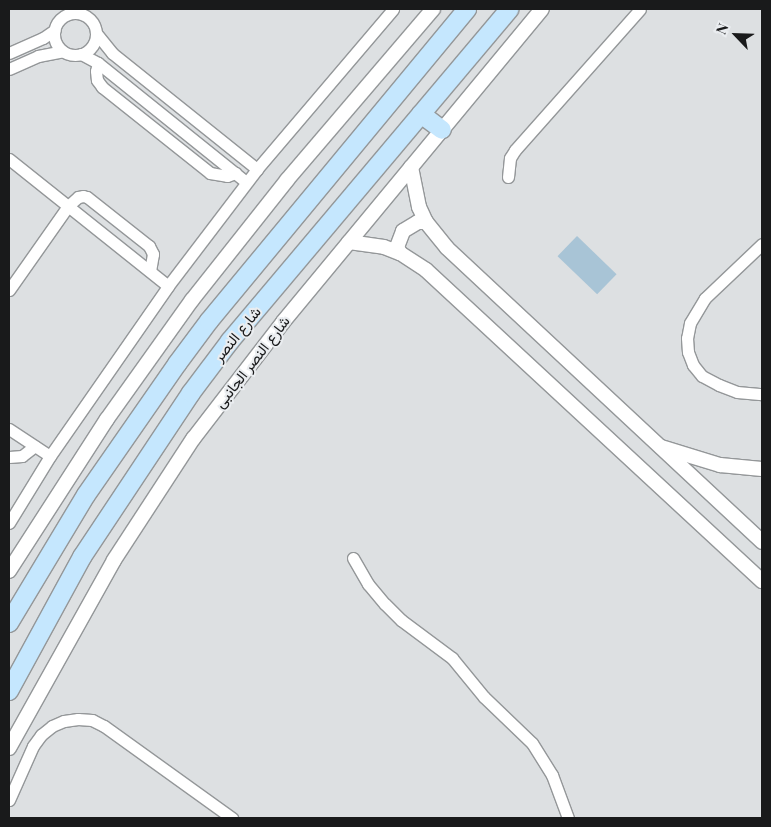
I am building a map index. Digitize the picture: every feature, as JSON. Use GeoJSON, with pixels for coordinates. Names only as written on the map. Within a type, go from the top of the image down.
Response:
{"type":"FeatureCollection","features":[{"type":"Feature","properties":{"kind":"main road","name":"شارع النصر"},"geometry":{"type":"LineString","coordinates":[[9,623],[86,495],[209,321],[467,9]]}},
{"type":"Feature","properties":{"kind":"main road","name":"شارع النصر"},"geometry":{"type":"LineString","coordinates":[[9,691],[82,557],[191,393],[230,341],[510,9]]}},
{"type":"Feature","properties":{"kind":"main road"},"geometry":{"type":"LineString","coordinates":[[421,114],[442,130]]}},
{"type":"Feature","properties":{"kind":"street"},"geometry":{"type":"LineString","coordinates":[[9,524],[50,456],[168,286],[257,168],[393,9]]}},
{"type":"Feature","properties":{"kind":"street"},"geometry":{"type":"LineString","coordinates":[[9,571],[107,419],[192,300],[287,180],[433,9]]}},
{"type":"Feature","properties":{"kind":"street","name":"شارع النصر الجانبى"},"geometry":{"type":"LineString","coordinates":[[9,748],[90,600],[165,480],[246,368],[542,9]]}},
{"type":"Feature","properties":{"kind":"street"},"geometry":{"type":"LineString","coordinates":[[508,177],[510,158],[515,150],[640,9]]}},
{"type":"Feature","properties":{"kind":"street"},"geometry":{"type":"LineString","coordinates":[[9,53],[43,38],[55,30],[65,13],[87,13],[96,33],[112,53],[257,168]]}},
{"type":"Feature","properties":{"kind":"street"},"geometry":{"type":"LineString","coordinates":[[55,30],[56,42],[62,51]]}},
{"type":"Feature","properties":{"kind":"street"},"geometry":{"type":"LineString","coordinates":[[9,69],[38,56],[62,51],[72,55],[81,54],[94,44],[96,33]]}},
{"type":"Feature","properties":{"kind":"street"},"geometry":{"type":"LineString","coordinates":[[81,54],[98,63],[246,182]]}},
{"type":"Feature","properties":{"kind":"street"},"geometry":{"type":"LineString","coordinates":[[98,63],[96,71],[102,87],[210,173],[227,176],[235,173]]}},
{"type":"Feature","properties":{"kind":"street"},"geometry":{"type":"LineString","coordinates":[[206,150],[217,137]]}},
{"type":"Feature","properties":{"kind":"street"},"geometry":{"type":"LineString","coordinates":[[9,158],[168,286]]}},
{"type":"Feature","properties":{"kind":"street"},"geometry":{"type":"LineString","coordinates":[[411,167],[419,207],[426,222],[447,248],[762,542]]}},
{"type":"Feature","properties":{"kind":"street"},"geometry":{"type":"LineString","coordinates":[[9,290],[68,206],[78,197],[87,197],[152,250],[150,271]]}},
{"type":"Feature","properties":{"kind":"street"},"geometry":{"type":"LineString","coordinates":[[400,253],[397,247],[403,231],[418,222],[426,222]]}},
{"type":"Feature","properties":{"kind":"street"},"geometry":{"type":"LineString","coordinates":[[349,242],[384,247],[400,253],[426,270],[762,581]]}},
{"type":"Feature","properties":{"kind":"street"},"geometry":{"type":"LineString","coordinates":[[762,244],[705,298],[690,323],[688,338],[688,352],[693,365],[702,376],[737,392],[762,394]]}},
{"type":"Feature","properties":{"kind":"street"},"geometry":{"type":"LineString","coordinates":[[9,429],[50,456]]}},
{"type":"Feature","properties":{"kind":"street"},"geometry":{"type":"LineString","coordinates":[[656,445],[720,465],[762,469]]}},
{"type":"Feature","properties":{"kind":"street"},"geometry":{"type":"LineString","coordinates":[[9,457],[22,456],[35,446]]}},
{"type":"Feature","properties":{"kind":"street"},"geometry":{"type":"LineString","coordinates":[[353,558],[368,584],[385,604],[401,620],[452,658],[484,697],[532,744],[552,775],[568,818]]}},
{"type":"Feature","properties":{"kind":"street"},"geometry":{"type":"LineString","coordinates":[[9,800],[33,746],[41,734],[52,726],[78,719],[92,720],[104,726],[232,818]]}},
{"type":"Feature","properties":{"kind":"shaded area"},"geometry":{"type":"Polygon","coordinates":[[[577,236],[617,274],[597,294],[558,256],[577,236]]]}}]}
